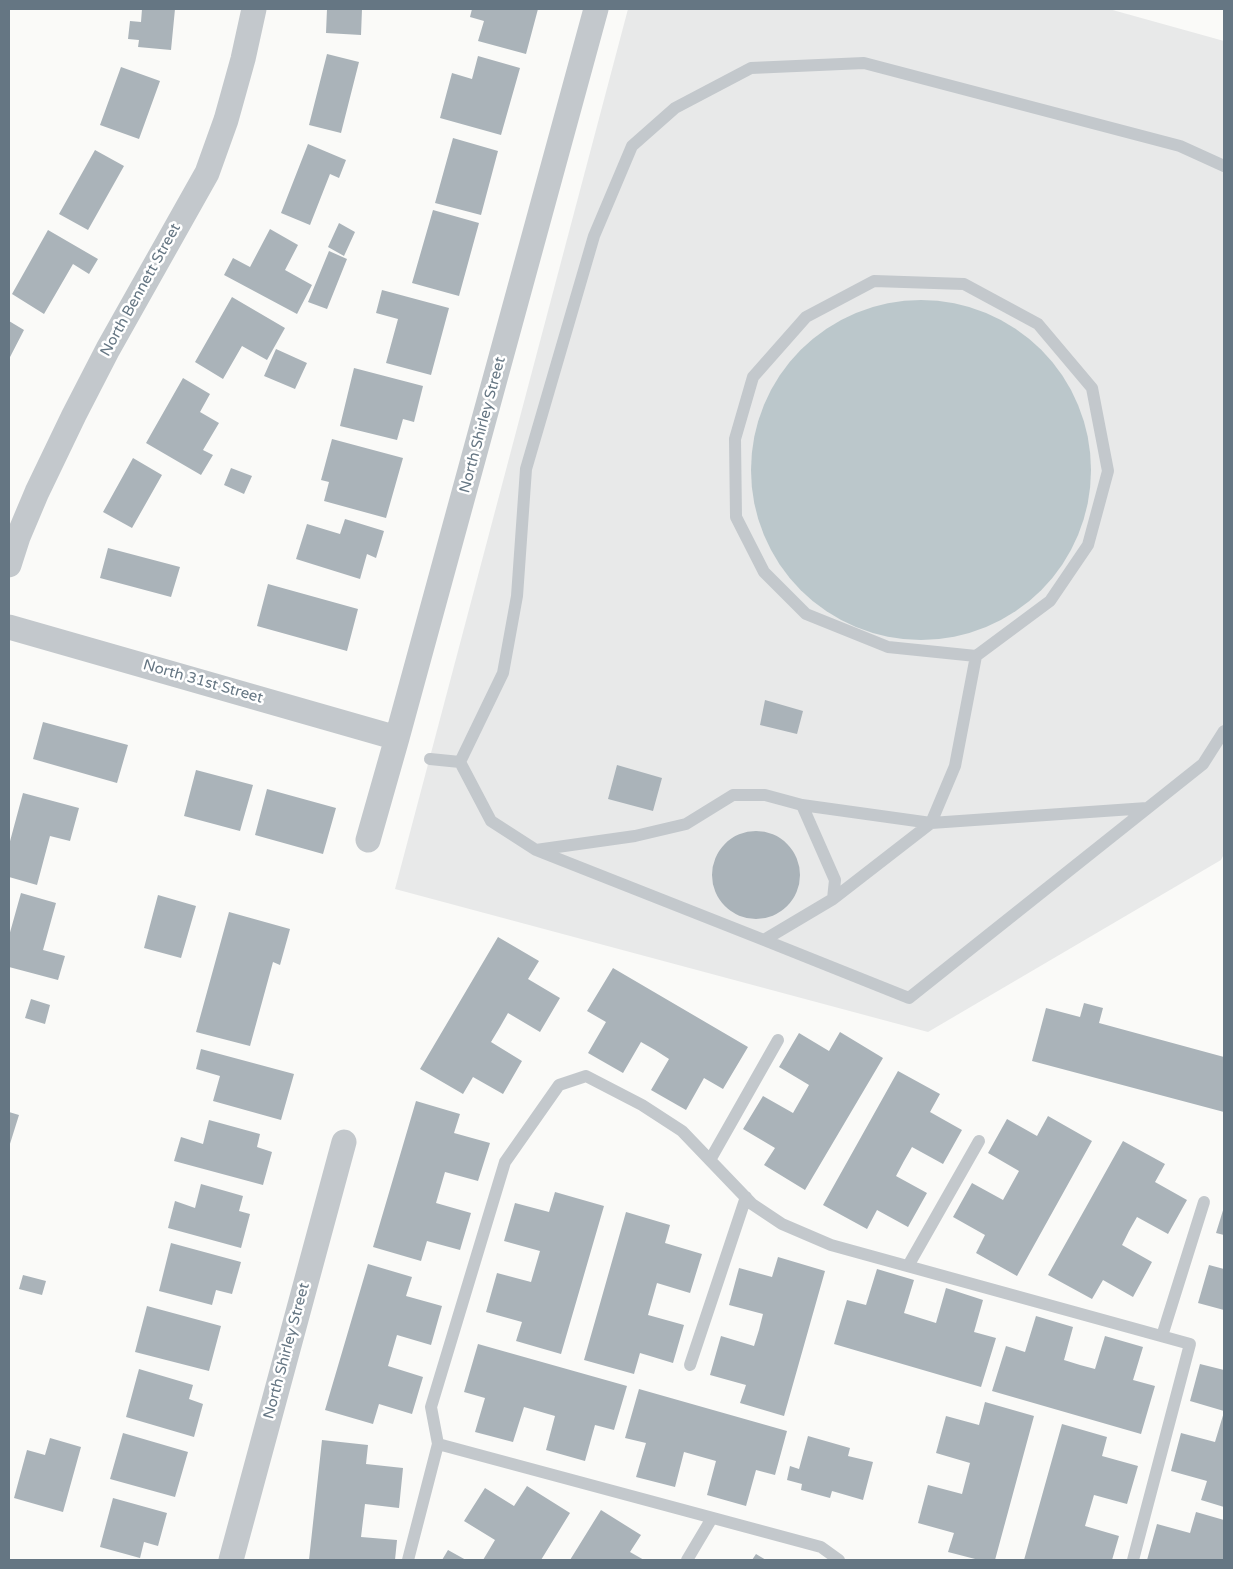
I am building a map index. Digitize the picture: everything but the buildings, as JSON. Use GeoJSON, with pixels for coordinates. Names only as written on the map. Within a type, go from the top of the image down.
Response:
{"type":"FeatureCollection","features":[{"type":"Feature","properties":{"kind":"street","name":"North Bennett Street"},"geometry":{"type":"LineString","coordinates":[[9,565],[18,537],[37,492],[78,407],[108,349],[207,172],[226,120],[243,60],[254,9]]}},
{"type":"Feature","properties":{"kind":"street","name":"North Shirley Street"},"geometry":{"type":"LineString","coordinates":[[368,840],[596,9]]}},
{"type":"Feature","properties":{"kind":"street","name":"North 31st Street"},"geometry":{"type":"LineString","coordinates":[[9,626],[397,738]]}},
{"type":"Feature","properties":{"kind":"street","name":"North Shirley Street"},"geometry":{"type":"LineString","coordinates":[[231,1560],[344,1142]]}},
{"type":"Feature","properties":{"kind":"lane"},"geometry":{"type":"LineString","coordinates":[[460,762],[503,673],[516,596],[526,469],[594,236],[632,146],[675,108],[751,68],[864,63],[1180,146],[1224,166]]}},
{"type":"Feature","properties":{"kind":"lane"},"geometry":{"type":"LineString","coordinates":[[764,940],[833,899],[931,823],[955,766],[976,656],[1050,601],[1088,545],[1108,471],[1092,388],[1038,324],[964,284],[874,281],[806,317],[753,377],[735,439],[736,517],[764,572],[806,614],[888,647],[976,656]]}},
{"type":"Feature","properties":{"kind":"lane"},"geometry":{"type":"LineString","coordinates":[[460,762],[491,821],[536,850],[909,998],[1203,764],[1224,731]]}},
{"type":"Feature","properties":{"kind":"lane"},"geometry":{"type":"LineString","coordinates":[[430,759],[460,762]]}},
{"type":"Feature","properties":{"kind":"lane"},"geometry":{"type":"LineString","coordinates":[[536,850],[635,836],[686,824],[732,795],[765,795],[802,805],[931,823],[1147,808]]}},
{"type":"Feature","properties":{"kind":"lane"},"geometry":{"type":"LineString","coordinates":[[802,805],[835,880],[833,899]]}},
{"type":"Feature","properties":{"kind":"lane"},"geometry":{"type":"LineString","coordinates":[[710,1160],[778,1040]]}},
{"type":"Feature","properties":{"kind":"lane"},"geometry":{"type":"LineString","coordinates":[[408,1560],[438,1444],[431,1407],[505,1162],[559,1085],[586,1076],[642,1105],[682,1130],[752,1204],[790,1228],[831,1245],[1190,1344],[1132,1560]]}},
{"type":"Feature","properties":{"kind":"lane"},"geometry":{"type":"LineString","coordinates":[[908,1266],[979,1141]]}},
{"type":"Feature","properties":{"kind":"lane"},"geometry":{"type":"LineString","coordinates":[[690,1364],[746,1198]]}},
{"type":"Feature","properties":{"kind":"lane"},"geometry":{"type":"LineString","coordinates":[[1162,1336],[1204,1202]]}},
{"type":"Feature","properties":{"kind":"lane"},"geometry":{"type":"LineString","coordinates":[[438,1444],[821,1547],[839,1560]]}},
{"type":"Feature","properties":{"kind":"lane"},"geometry":{"type":"LineString","coordinates":[[687,1560],[712,1518]]}},
{"type":"Feature","properties":{"kind":"shaded area"},"geometry":{"type":"Polygon","coordinates":[[[628,9],[1109,9],[1224,41],[1224,854],[1221,860],[928,1032],[395,889],[628,9]]]}},
{"type":"Feature","properties":{"kind":"shaded area"},"geometry":{"type":"Polygon","coordinates":[[[904,300],[938,300],[970,307],[1001,320],[1016,328],[1042,349],[1063,375],[1078,405],[1088,437],[1091,453],[1091,487],[1088,503],[1078,535],[1063,565],[1042,591],[1016,612],[970,633],[938,640],[904,640],[872,633],[826,612],[800,591],[789,578],[771,550],[758,519],[751,487],[751,453],[758,421],[779,375],[800,349],[813,338],[841,320],[872,307],[904,300]]]}}]}
